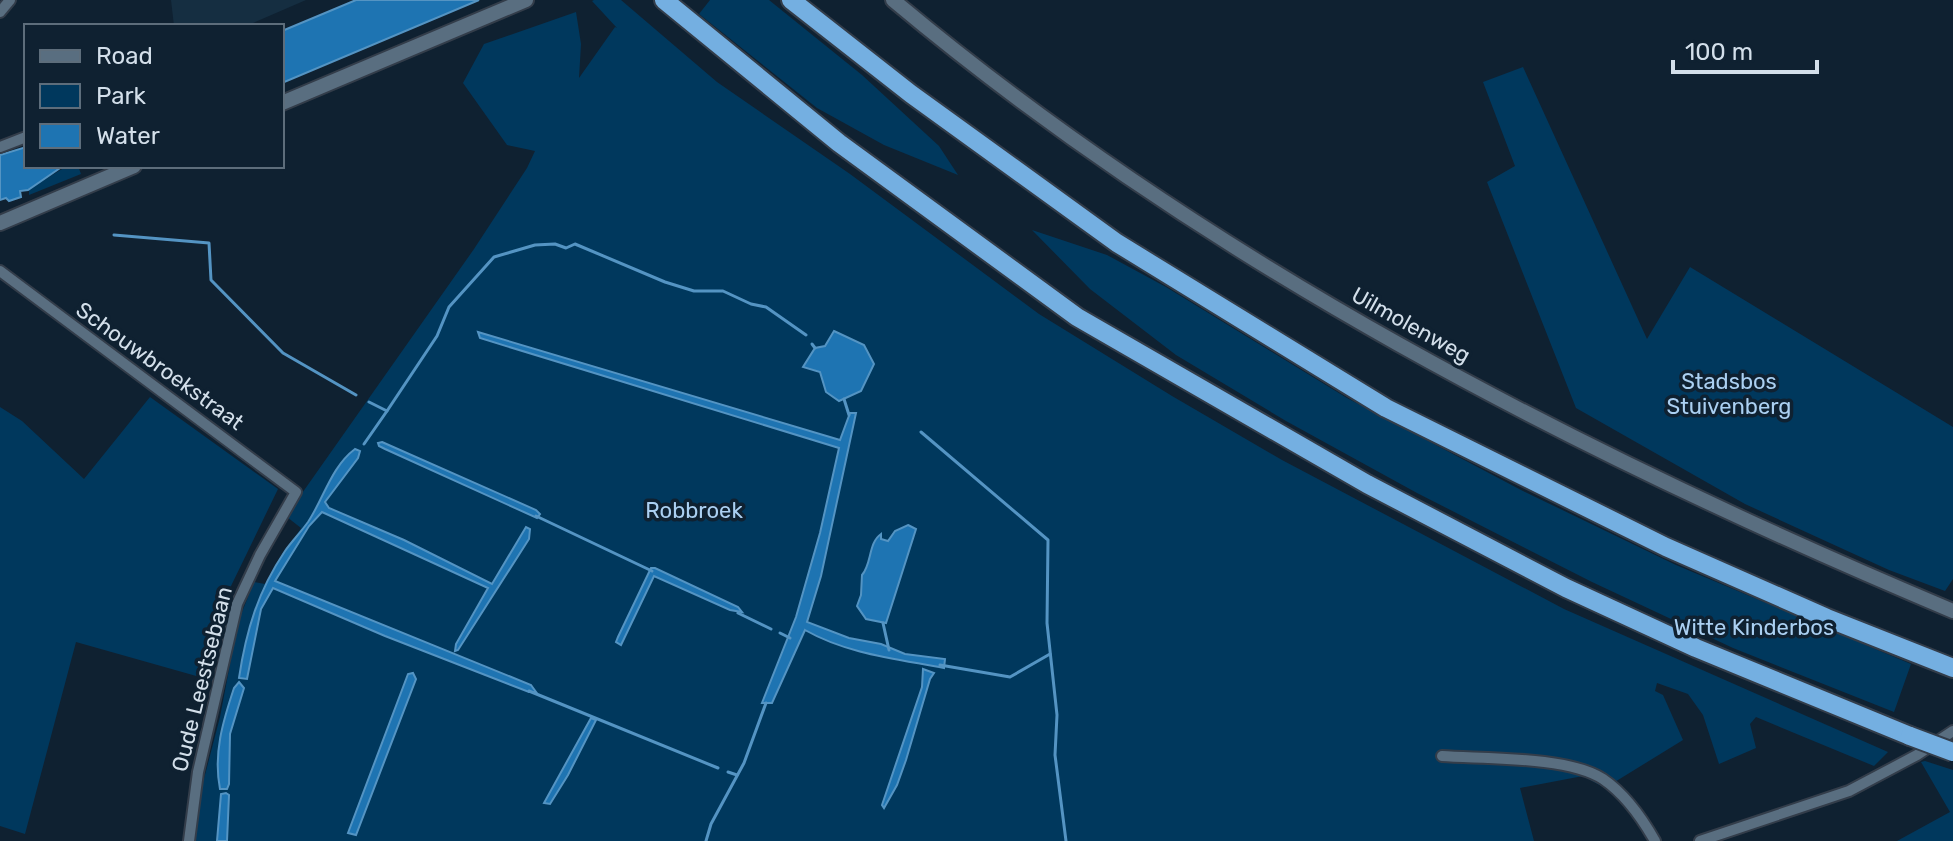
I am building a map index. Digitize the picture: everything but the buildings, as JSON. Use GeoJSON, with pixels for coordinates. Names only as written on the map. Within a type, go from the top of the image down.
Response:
{"type":"FeatureCollection","features":[{"type":"Feature","properties":{"kind":"highway"},"geometry":{"type":"LineString","coordinates":[[664,0],[839,143],[1077,317],[1367,484],[1566,588],[1696,648],[1953,752]]}},
{"type":"Feature","properties":{"kind":"highway"},"geometry":{"type":"LineString","coordinates":[[791,0],[911,94],[1117,243],[1386,408],[1666,547],[1827,618],[1949,666]]}},
{"type":"Feature","properties":{"kind":"main road"},"geometry":{"type":"LineString","coordinates":[[284,102],[526,0]]}},
{"type":"Feature","properties":{"kind":"main road","name":"Uilmolenweg"},"geometry":{"type":"LineString","coordinates":[[893,0],[942,42],[1047,122],[1194,223],[1298,287],[1531,415],[1770,532],[1953,611]]}},
{"type":"Feature","properties":{"kind":"main road"},"geometry":{"type":"LineString","coordinates":[[0,223],[129,168]]}},
{"type":"Feature","properties":{"kind":"street"},"geometry":{"type":"LineString","coordinates":[[0,12],[10,0]]}},
{"type":"Feature","properties":{"kind":"street"},"geometry":{"type":"LineString","coordinates":[[0,147],[24,138]]}},
{"type":"Feature","properties":{"kind":"street","name":"Schouwbroekstraat"},"geometry":{"type":"LineString","coordinates":[[0,271],[296,492]]}},
{"type":"Feature","properties":{"kind":"street","name":"Oude Leestsebaan"},"geometry":{"type":"LineString","coordinates":[[189,841],[198,772],[237,604],[260,555],[296,492]]}},
{"type":"Feature","properties":{"kind":"street"},"geometry":{"type":"LineString","coordinates":[[1700,841],[1849,791],[1917,755],[1953,731]]}},
{"type":"Feature","properties":{"kind":"street"},"geometry":{"type":"LineString","coordinates":[[1442,756],[1578,768],[1603,779],[1639,814],[1655,841]]}},
{"type":"Feature","properties":{"kind":"shaded area"},"geometry":{"type":"Polygon","coordinates":[[[171,0],[306,0],[251,24],[174,24],[171,0]]]}},
{"type":"Feature","properties":{"kind":"green space","name":"Robbroek"},"geometry":{"type":"Polygon","coordinates":[[[594,0],[621,0],[717,82],[850,174],[1039,314],[1282,460],[1564,609],[1888,752],[1874,766],[1756,717],[1750,724],[1756,748],[1719,764],[1703,715],[1688,694],[1657,683],[1655,691],[1663,695],[1683,740],[1605,788],[1583,776],[1520,788],[1534,841],[194,841],[199,798],[220,717],[238,622],[254,582],[265,584],[301,528],[287,517],[293,506],[474,249],[535,151],[507,145],[463,83],[484,44],[576,12],[581,44],[579,78],[617,28],[594,0]]]}},
{"type":"Feature","properties":{"kind":"green space"},"geometry":{"type":"Polygon","coordinates":[[[710,0],[769,0],[862,75],[939,146],[958,175],[884,145],[817,108],[699,14],[710,0]]]}},
{"type":"Feature","properties":{"kind":"green space","name":"Stadsbos Stuivenberg"},"geometry":{"type":"Polygon","coordinates":[[[1523,67],[1647,339],[1690,267],[1953,427],[1953,579],[1945,591],[1889,570],[1745,504],[1576,408],[1487,182],[1515,166],[1483,82],[1523,67]]]}},
{"type":"Feature","properties":{"kind":"green space"},"geometry":{"type":"Polygon","coordinates":[[[64,168],[79,168],[81,174],[29,195],[29,189],[64,168]]]}},
{"type":"Feature","properties":{"kind":"green space","name":"Witte Kinderbos"},"geometry":{"type":"Polygon","coordinates":[[[1032,230],[1107,255],[1166,287],[1347,398],[1521,490],[1676,565],[1911,664],[1894,712],[1733,648],[1592,582],[1417,493],[1286,421],[1176,355],[1090,289],[1032,230]]]}},
{"type":"Feature","properties":{"kind":"green space"},"geometry":{"type":"Polygon","coordinates":[[[150,397],[278,489],[231,586],[211,675],[215,677],[214,681],[76,642],[25,834],[0,826],[0,407],[22,421],[84,479],[150,397]]]}},
{"type":"Feature","properties":{"kind":"green space"},"geometry":{"type":"Polygon","coordinates":[[[1921,762],[1953,770],[1953,841],[1897,841],[1950,812],[1921,762]]]}},
{"type":"Feature","properties":{"kind":"water"},"geometry":{"type":"Polygon","coordinates":[[[356,0],[479,0],[284,82],[284,30],[356,0]]]}},
{"type":"Feature","properties":{"kind":"water"},"geometry":{"type":"Polygon","coordinates":[[[24,148],[24,168],[60,168],[28,190],[20,191],[21,197],[0,200],[0,155],[24,148]]]}},
{"type":"Feature","properties":{"kind":"water"},"geometry":{"type":"Polygon","coordinates":[[[834,331],[864,345],[874,364],[861,391],[839,401],[826,392],[820,372],[803,367],[815,348],[825,346],[834,331]]]}},
{"type":"Feature","properties":{"kind":"water"},"geometry":{"type":"Polygon","coordinates":[[[478,332],[840,440],[850,413],[856,413],[821,576],[807,622],[905,654],[945,659],[944,668],[855,650],[805,630],[772,703],[762,703],[796,617],[820,533],[839,448],[480,338],[478,332]]]}},
{"type":"Feature","properties":{"kind":"water"},"geometry":{"type":"Polygon","coordinates":[[[382,442],[540,514],[537,518],[385,449],[379,446],[378,443],[382,442]]]}},
{"type":"Feature","properties":{"kind":"water"},"geometry":{"type":"Polygon","coordinates":[[[355,449],[360,451],[358,458],[325,502],[329,508],[404,540],[492,584],[526,527],[530,529],[529,539],[455,651],[488,588],[322,512],[309,526],[275,581],[531,685],[536,692],[529,692],[385,636],[273,588],[261,609],[247,679],[239,678],[245,644],[267,581],[308,522],[340,465],[355,449]]]}},
{"type":"Feature","properties":{"kind":"water"},"geometry":{"type":"Polygon","coordinates":[[[908,525],[916,529],[886,623],[866,619],[857,606],[862,575],[874,543],[881,534],[881,539],[888,541],[895,531],[908,525]]]}},
{"type":"Feature","properties":{"kind":"water"},"geometry":{"type":"Polygon","coordinates":[[[651,568],[738,607],[742,612],[730,610],[654,576],[621,645],[616,642],[651,568]]]}},
{"type":"Feature","properties":{"kind":"water"},"geometry":{"type":"Polygon","coordinates":[[[923,669],[934,673],[897,785],[884,808],[882,805],[922,687],[923,669]]]}},
{"type":"Feature","properties":{"kind":"water"},"geometry":{"type":"Polygon","coordinates":[[[413,673],[416,679],[356,835],[348,833],[408,674],[413,673]]]}},
{"type":"Feature","properties":{"kind":"water"},"geometry":{"type":"Polygon","coordinates":[[[239,682],[244,688],[230,734],[229,784],[227,789],[220,789],[220,738],[234,688],[239,682]]]}},
{"type":"Feature","properties":{"kind":"water"},"geometry":{"type":"Polygon","coordinates":[[[591,718],[596,720],[568,775],[550,804],[544,803],[591,718]]]}},
{"type":"Feature","properties":{"kind":"water"},"geometry":{"type":"Polygon","coordinates":[[[221,794],[229,795],[227,841],[217,841],[221,794]]]}},
{"type":"Feature","properties":{"kind":"waterway"},"geometry":{"type":"LineString","coordinates":[[114,235],[209,243],[211,280],[283,353],[356,395]]}},
{"type":"Feature","properties":{"kind":"waterway"},"geometry":{"type":"LineString","coordinates":[[369,402],[387,411],[437,336],[449,307],[494,257],[535,245],[555,244],[566,248],[575,244],[665,282],[694,291],[723,291],[751,304],[766,307],[806,335]]}},
{"type":"Feature","properties":{"kind":"waterway"},"geometry":{"type":"LineString","coordinates":[[812,344],[815,348]]}},
{"type":"Feature","properties":{"kind":"waterway"},"geometry":{"type":"LineString","coordinates":[[844,399],[849,415]]}},
{"type":"Feature","properties":{"kind":"waterway"},"geometry":{"type":"LineString","coordinates":[[364,444],[387,411]]}},
{"type":"Feature","properties":{"kind":"waterway"},"geometry":{"type":"LineString","coordinates":[[921,432],[1048,540],[1047,623],[1057,715],[1055,755],[1066,841]]}},
{"type":"Feature","properties":{"kind":"waterway"},"geometry":{"type":"LineString","coordinates":[[536,516],[652,571]]}},
{"type":"Feature","properties":{"kind":"waterway"},"geometry":{"type":"LineString","coordinates":[[738,613],[771,629]]}},
{"type":"Feature","properties":{"kind":"waterway"},"geometry":{"type":"LineString","coordinates":[[883,623],[889,650]]}},
{"type":"Feature","properties":{"kind":"waterway"},"geometry":{"type":"LineString","coordinates":[[780,633],[790,638]]}},
{"type":"Feature","properties":{"kind":"waterway"},"geometry":{"type":"LineString","coordinates":[[940,665],[1010,677],[1050,654]]}},
{"type":"Feature","properties":{"kind":"waterway"},"geometry":{"type":"LineString","coordinates":[[529,691],[718,768]]}},
{"type":"Feature","properties":{"kind":"waterway"},"geometry":{"type":"LineString","coordinates":[[706,841],[711,824],[744,763],[766,703]]}},
{"type":"Feature","properties":{"kind":"waterway"},"geometry":{"type":"LineString","coordinates":[[728,772],[737,775]]}}]}
